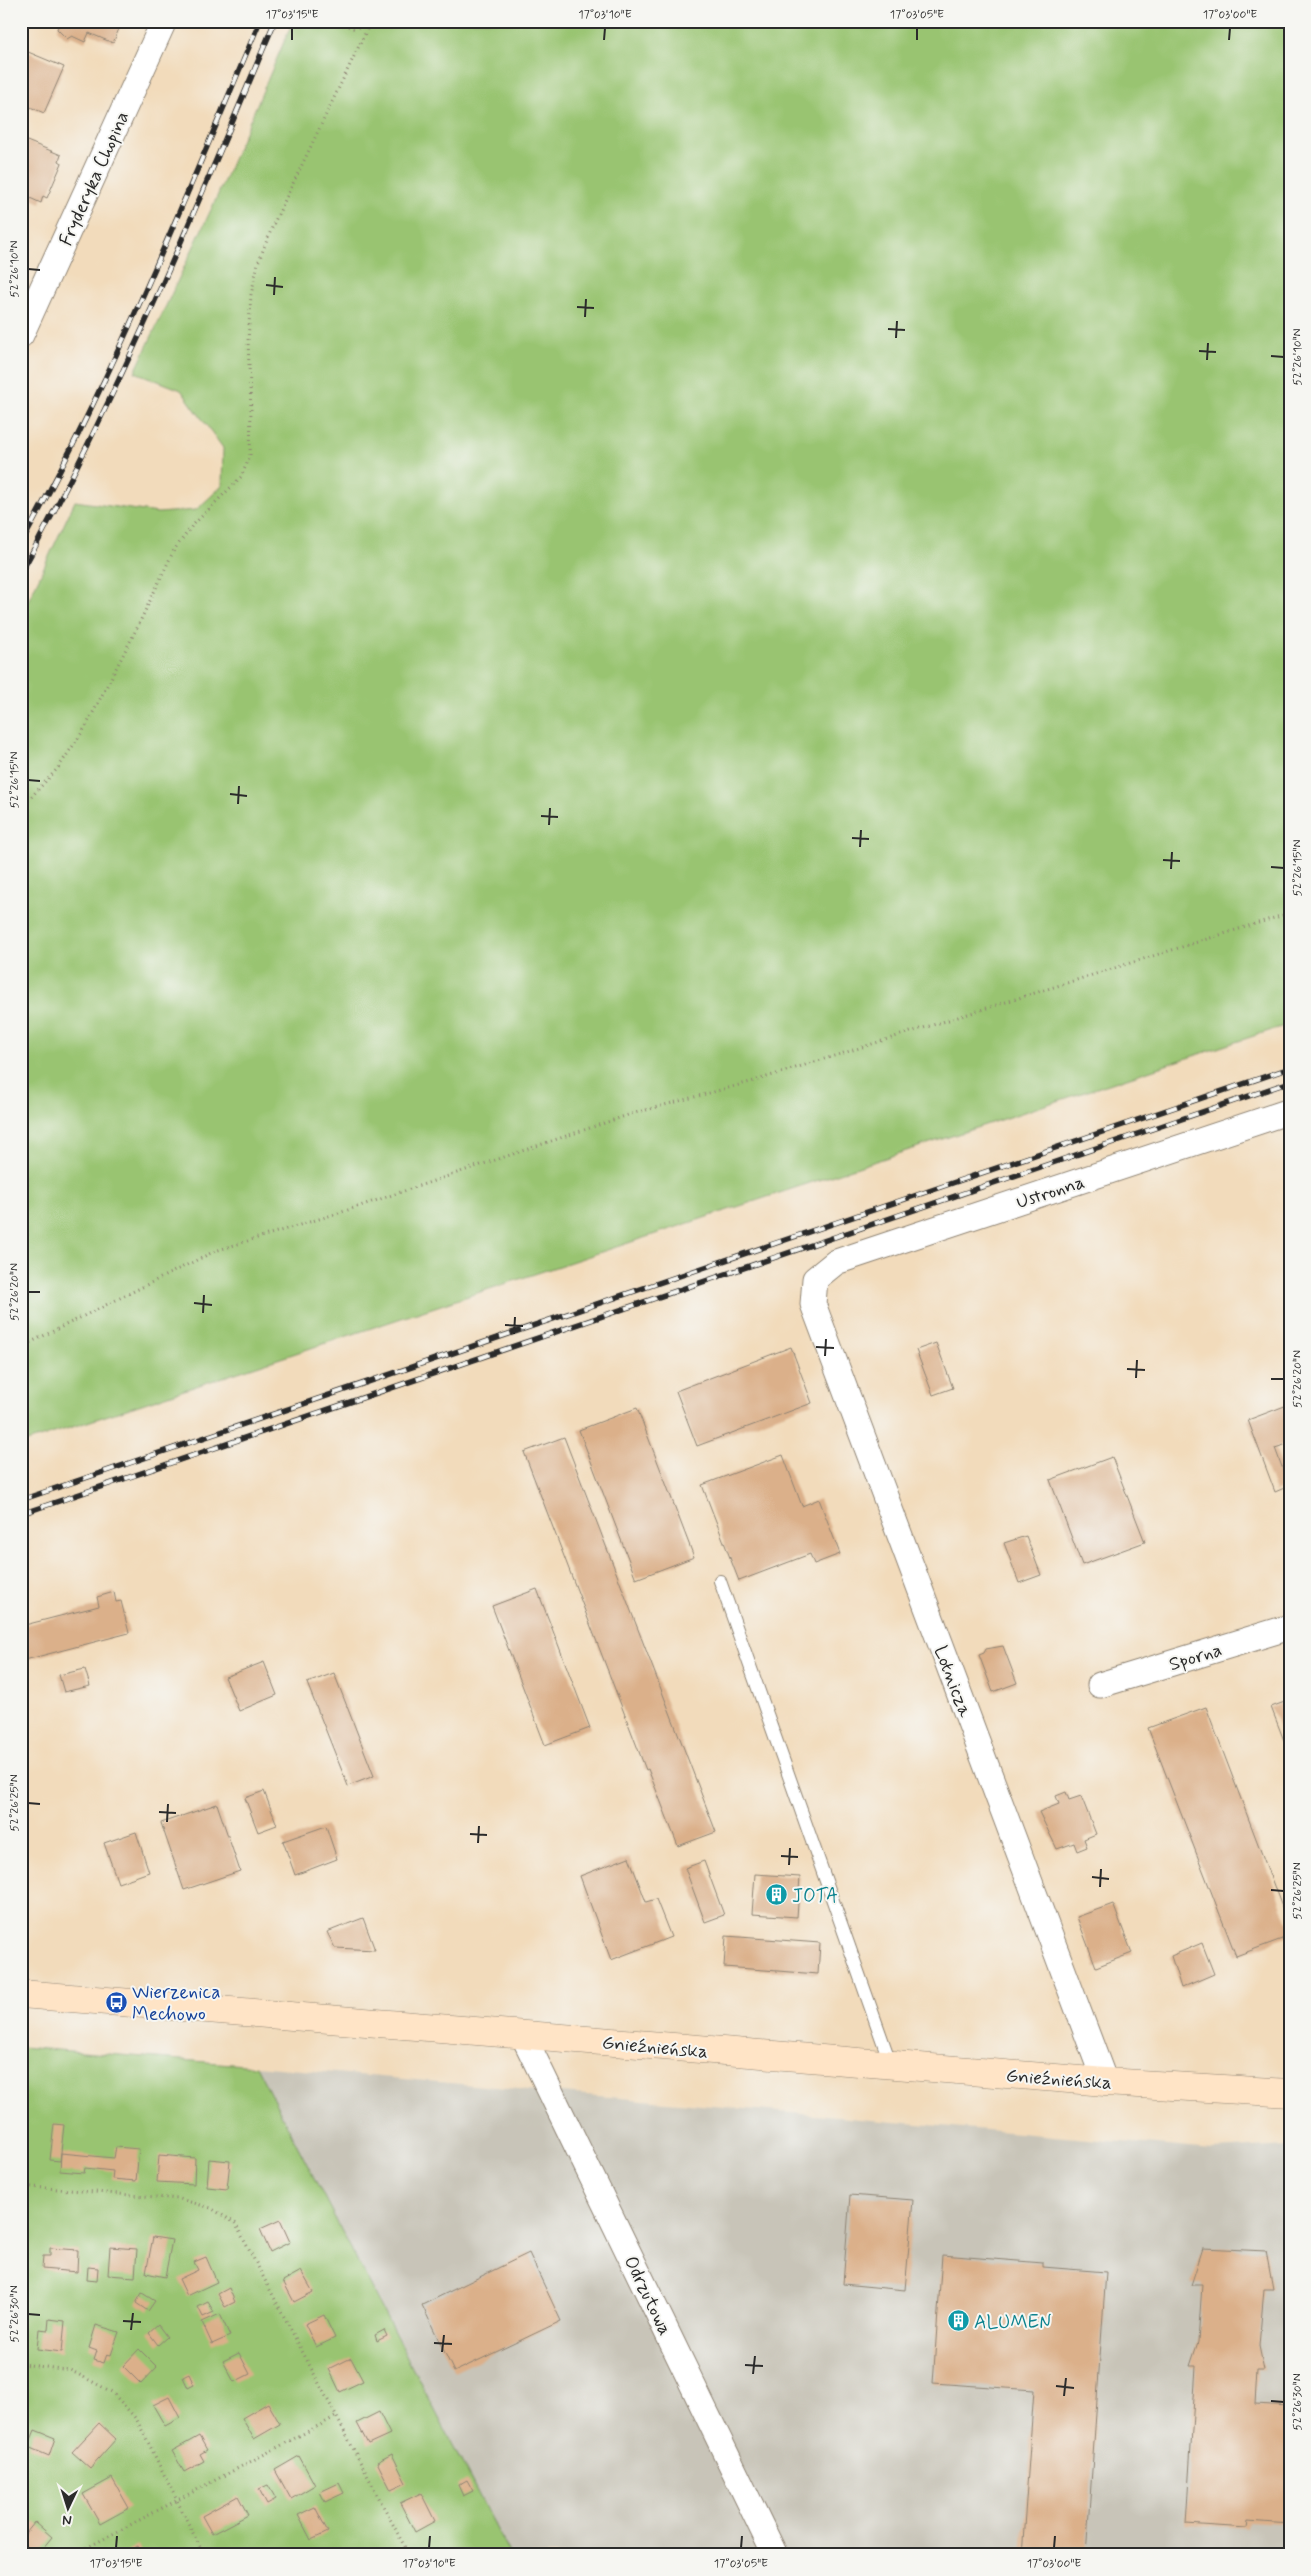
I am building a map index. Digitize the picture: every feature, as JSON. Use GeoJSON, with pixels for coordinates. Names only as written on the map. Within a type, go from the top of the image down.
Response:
{"type":"FeatureCollection","features":[{"type":"Feature","properties":{"kind":"main road","name":"Gnieźnieńska"},"geometry":{"type":"LineString","coordinates":[[21,1994],[1105,2082],[1290,2093]]}},
{"type":"Feature","properties":{"kind":"street","name":"Fryderyka Chopina"},"geometry":{"type":"LineString","coordinates":[[21,335],[164,21]]}},
{"type":"Feature","properties":{"kind":"street","name":"Ustronna"},"geometry":{"type":"LineString","coordinates":[[815,1279],[836,1262],[1290,1111]]}},
{"type":"Feature","properties":{"kind":"street","name":"Lotnicza"},"geometry":{"type":"LineString","coordinates":[[815,1279],[813,1304],[1105,2082]]}},
{"type":"Feature","properties":{"kind":"street","name":"Sporna"},"geometry":{"type":"LineString","coordinates":[[1100,1685],[1290,1627]]}},
{"type":"Feature","properties":{"kind":"street","name":"Odrzutowa"},"geometry":{"type":"LineString","coordinates":[[523,2036],[775,2555]]}},
{"type":"Feature","properties":{"kind":"lane"},"geometry":{"type":"LineString","coordinates":[[720,1581],[891,2065]]}},
{"type":"Feature","properties":{"kind":"path"},"geometry":{"type":"LineString","coordinates":[[334,21],[353,28],[368,26]]}},
{"type":"Feature","properties":{"kind":"path"},"geometry":{"type":"LineString","coordinates":[[21,808],[58,768],[84,728],[137,628],[174,550],[192,526],[241,477],[250,456],[251,410],[248,341],[251,295],[258,263],[273,225],[371,21]]}},
{"type":"Feature","properties":{"kind":"path"},"geometry":{"type":"LineString","coordinates":[[21,1347],[215,1251],[346,1211],[631,1114],[754,1081],[1290,913]]}},
{"type":"Feature","properties":{"kind":"path"},"geometry":{"type":"LineString","coordinates":[[21,2186],[180,2199],[211,2208],[235,2223],[409,2555]]}},
{"type":"Feature","properties":{"kind":"path"},"geometry":{"type":"LineString","coordinates":[[21,2364],[70,2370],[112,2392],[137,2420],[204,2555]]}},
{"type":"Feature","properties":{"kind":"path"},"geometry":{"type":"LineString","coordinates":[[73,2555],[337,2416]]}},
{"type":"Feature","properties":{"kind":"shaded area"},"geometry":{"type":"Polygon","coordinates":[[[256,2066],[1213,2150],[1290,2146],[1290,2555],[509,2555],[256,2066]]]}},
{"type":"Feature","properties":{"kind":"green space"},"geometry":{"type":"Polygon","coordinates":[[[293,21],[1290,21],[1290,1024],[21,1444],[21,616],[75,501],[158,513],[196,510],[222,486],[223,448],[181,390],[135,372],[216,199],[293,21]]]}},
{"type":"Feature","properties":{"kind":"green space"},"geometry":{"type":"Polygon","coordinates":[[[21,2047],[256,2066],[510,2555],[21,2555],[21,2047]]]}},
{"type":"Feature","properties":{"kind":"building"},"geometry":{"type":"Polygon","coordinates":[[[60,21],[115,21],[121,24],[113,43],[89,33],[85,42],[72,36],[67,39],[57,29],[60,21]]]}},
{"type":"Feature","properties":{"kind":"building"},"geometry":{"type":"Polygon","coordinates":[[[21,49],[64,67],[44,113],[21,103],[21,49]]]}},
{"type":"Feature","properties":{"kind":"building"},"geometry":{"type":"Polygon","coordinates":[[[27,141],[61,155],[59,161],[62,163],[47,198],[43,196],[41,203],[21,194],[21,153],[27,141]]]}},
{"type":"Feature","properties":{"kind":"building"},"geometry":{"type":"Polygon","coordinates":[[[936,1343],[953,1388],[933,1395],[916,1350],[936,1343]]]}},
{"type":"Feature","properties":{"kind":"building"},"geometry":{"type":"Polygon","coordinates":[[[791,1347],[812,1403],[697,1446],[676,1391],[791,1347]]]}},
{"type":"Feature","properties":{"kind":"building"},"geometry":{"type":"Polygon","coordinates":[[[1290,1404],[1290,1443],[1275,1448],[1289,1486],[1275,1492],[1248,1420],[1290,1404]]]}},
{"type":"Feature","properties":{"kind":"building"},"geometry":{"type":"Polygon","coordinates":[[[637,1408],[694,1557],[636,1579],[579,1430],[637,1408]]]}},
{"type":"Feature","properties":{"kind":"building"},"geometry":{"type":"Polygon","coordinates":[[[564,1437],[716,1832],[678,1846],[648,1769],[646,1770],[524,1452],[564,1437]]]}},
{"type":"Feature","properties":{"kind":"building"},"geometry":{"type":"Polygon","coordinates":[[[783,1455],[802,1506],[819,1499],[840,1554],[814,1564],[810,1554],[739,1581],[702,1485],[783,1455]]]}},
{"type":"Feature","properties":{"kind":"building"},"geometry":{"type":"Polygon","coordinates":[[[1112,1457],[1145,1542],[1082,1565],[1050,1480],[1112,1457]]]}},
{"type":"Feature","properties":{"kind":"building"},"geometry":{"type":"Polygon","coordinates":[[[1026,1536],[1041,1575],[1019,1583],[1004,1543],[1026,1536]]]}},
{"type":"Feature","properties":{"kind":"building"},"geometry":{"type":"Polygon","coordinates":[[[537,1589],[590,1728],[545,1745],[492,1606],[537,1589]]]}},
{"type":"Feature","properties":{"kind":"building"},"geometry":{"type":"Polygon","coordinates":[[[114,1592],[116,1602],[121,1601],[129,1633],[21,1661],[21,1626],[99,1606],[97,1597],[114,1592]]]}},
{"type":"Feature","properties":{"kind":"building"},"geometry":{"type":"Polygon","coordinates":[[[1003,1646],[1017,1683],[993,1692],[979,1655],[984,1653],[986,1649],[1003,1646]]]}},
{"type":"Feature","properties":{"kind":"building"},"geometry":{"type":"Polygon","coordinates":[[[264,1662],[277,1695],[239,1711],[225,1677],[264,1662]]]}},
{"type":"Feature","properties":{"kind":"building"},"geometry":{"type":"Polygon","coordinates":[[[85,1669],[90,1686],[64,1692],[59,1675],[85,1669]]]}},
{"type":"Feature","properties":{"kind":"building"},"geometry":{"type":"Polygon","coordinates":[[[334,1673],[374,1776],[348,1786],[307,1683],[334,1673]]]}},
{"type":"Feature","properties":{"kind":"building"},"geometry":{"type":"Polygon","coordinates":[[[1290,1700],[1290,1756],[1271,1707],[1290,1700]]]}},
{"type":"Feature","properties":{"kind":"building"},"geometry":{"type":"Polygon","coordinates":[[[1206,1707],[1290,1928],[1290,1936],[1236,1956],[1148,1728],[1206,1707]]]}},
{"type":"Feature","properties":{"kind":"building"},"geometry":{"type":"Polygon","coordinates":[[[264,1791],[277,1825],[258,1832],[245,1798],[264,1791]]]}},
{"type":"Feature","properties":{"kind":"building"},"geometry":{"type":"Polygon","coordinates":[[[1066,1792],[1069,1800],[1081,1796],[1096,1834],[1084,1839],[1087,1847],[1077,1851],[1074,1843],[1057,1849],[1039,1812],[1059,1804],[1056,1796],[1066,1792]]]}},
{"type":"Feature","properties":{"kind":"building"},"geometry":{"type":"Polygon","coordinates":[[[217,1804],[240,1871],[184,1890],[161,1823],[217,1804]]]}},
{"type":"Feature","properties":{"kind":"building"},"geometry":{"type":"Polygon","coordinates":[[[326,1826],[337,1859],[295,1875],[283,1841],[326,1826]]]}},
{"type":"Feature","properties":{"kind":"building"},"geometry":{"type":"Polygon","coordinates":[[[136,1832],[149,1872],[118,1883],[104,1843],[136,1832]]]}},
{"type":"Feature","properties":{"kind":"building"},"geometry":{"type":"Polygon","coordinates":[[[629,1857],[646,1902],[656,1899],[671,1937],[611,1960],[580,1876],[629,1857]]]}},
{"type":"Feature","properties":{"kind":"building"},"geometry":{"type":"Polygon","coordinates":[[[704,1861],[724,1915],[705,1922],[685,1868],[704,1861]]]}},
{"type":"Feature","properties":{"kind":"building","name":"JOTA"},"geometry":{"type":"Polygon","coordinates":[[[755,1874],[800,1877],[797,1917],[752,1914],[755,1874]]]}},
{"type":"Feature","properties":{"kind":"building"},"geometry":{"type":"Polygon","coordinates":[[[1113,1904],[1132,1953],[1096,1967],[1077,1917],[1113,1904]]]}},
{"type":"Feature","properties":{"kind":"building"},"geometry":{"type":"Polygon","coordinates":[[[363,1918],[375,1950],[335,1948],[327,1932],[363,1918]]]}},
{"type":"Feature","properties":{"kind":"building"},"geometry":{"type":"Polygon","coordinates":[[[726,1936],[820,1943],[818,1974],[724,1967],[726,1936]]]}},
{"type":"Feature","properties":{"kind":"building"},"geometry":{"type":"Polygon","coordinates":[[[1202,1943],[1214,1974],[1181,1988],[1171,1956],[1202,1943]]]}},
{"type":"Feature","properties":{"kind":"building"},"geometry":{"type":"Polygon","coordinates":[[[54,2124],[64,2125],[60,2161],[50,2160],[54,2124]]]}},
{"type":"Feature","properties":{"kind":"building"},"geometry":{"type":"Polygon","coordinates":[[[116,2147],[139,2149],[136,2181],[112,2179],[113,2171],[85,2168],[84,2173],[60,2171],[61,2153],[114,2158],[116,2147]]]}},
{"type":"Feature","properties":{"kind":"building"},"geometry":{"type":"Polygon","coordinates":[[[159,2155],[195,2158],[194,2184],[157,2182],[159,2155]]]}},
{"type":"Feature","properties":{"kind":"building"},"geometry":{"type":"Polygon","coordinates":[[[209,2159],[230,2161],[227,2189],[207,2187],[209,2159]]]}},
{"type":"Feature","properties":{"kind":"building"},"geometry":{"type":"Polygon","coordinates":[[[850,2195],[913,2200],[905,2290],[843,2284],[850,2195]]]}},
{"type":"Feature","properties":{"kind":"building"},"geometry":{"type":"Polygon","coordinates":[[[280,2220],[290,2242],[270,2252],[260,2229],[280,2220]]]}},
{"type":"Feature","properties":{"kind":"building"},"geometry":{"type":"Polygon","coordinates":[[[153,2237],[172,2240],[165,2277],[146,2273],[153,2237]]]}},
{"type":"Feature","properties":{"kind":"building"},"geometry":{"type":"Polygon","coordinates":[[[110,2247],[137,2249],[135,2277],[108,2275],[110,2247]]]}},
{"type":"Feature","properties":{"kind":"building"},"geometry":{"type":"Polygon","coordinates":[[[50,2248],[78,2250],[77,2272],[42,2269],[43,2256],[50,2256],[50,2248]]]}},
{"type":"Feature","properties":{"kind":"building"},"geometry":{"type":"Polygon","coordinates":[[[1203,2248],[1266,2251],[1273,2289],[1264,2289],[1259,2346],[1264,2370],[1257,2370],[1255,2404],[1290,2406],[1290,2524],[1248,2521],[1247,2528],[1186,2524],[1196,2366],[1190,2366],[1198,2342],[1202,2285],[1191,2285],[1203,2248]]]}},
{"type":"Feature","properties":{"kind":"building"},"geometry":{"type":"Polygon","coordinates":[[[529,2253],[561,2321],[454,2372],[422,2305],[529,2253]]]}},
{"type":"Feature","properties":{"kind":"building"},"geometry":{"type":"Polygon","coordinates":[[[942,2255],[1043,2263],[1043,2267],[1106,2272],[1086,2555],[1022,2555],[1034,2390],[933,2383],[942,2255]]]}},
{"type":"Feature","properties":{"kind":"building"},"geometry":{"type":"Polygon","coordinates":[[[206,2257],[217,2282],[187,2296],[179,2279],[198,2270],[194,2262],[206,2257]]]}},
{"type":"Feature","properties":{"kind":"building"},"geometry":{"type":"Polygon","coordinates":[[[88,2267],[98,2268],[97,2281],[87,2280],[88,2267]]]}},
{"type":"Feature","properties":{"kind":"building"},"geometry":{"type":"Polygon","coordinates":[[[301,2271],[313,2292],[294,2302],[283,2281],[301,2271]]]}},
{"type":"Feature","properties":{"kind":"building"},"geometry":{"type":"Polygon","coordinates":[[[229,2288],[235,2302],[225,2307],[218,2294],[229,2288]]]}},
{"type":"Feature","properties":{"kind":"building"},"geometry":{"type":"Polygon","coordinates":[[[142,2293],[155,2301],[148,2311],[136,2303],[142,2293]]]}},
{"type":"Feature","properties":{"kind":"building"},"geometry":{"type":"Polygon","coordinates":[[[208,2302],[214,2312],[203,2317],[198,2307],[208,2302]]]}},
{"type":"Feature","properties":{"kind":"building"},"geometry":{"type":"Polygon","coordinates":[[[220,2314],[230,2336],[212,2344],[202,2322],[220,2314]]]}},
{"type":"Feature","properties":{"kind":"building"},"geometry":{"type":"Polygon","coordinates":[[[324,2315],[335,2338],[316,2347],[305,2324],[324,2315]]]}},
{"type":"Feature","properties":{"kind":"building"},"geometry":{"type":"Polygon","coordinates":[[[49,2319],[65,2321],[62,2352],[37,2349],[39,2329],[48,2330],[49,2319]]]}},
{"type":"Feature","properties":{"kind":"building"},"geometry":{"type":"Polygon","coordinates":[[[96,2325],[119,2332],[111,2355],[107,2354],[104,2363],[94,2360],[97,2351],[89,2348],[96,2325]]]}},
{"type":"Feature","properties":{"kind":"building"},"geometry":{"type":"Polygon","coordinates":[[[158,2325],[167,2337],[158,2345],[149,2333],[158,2325]]]}},
{"type":"Feature","properties":{"kind":"building"},"geometry":{"type":"Polygon","coordinates":[[[384,2330],[387,2336],[377,2341],[375,2335],[384,2330]]]}},
{"type":"Feature","properties":{"kind":"building"},"geometry":{"type":"Polygon","coordinates":[[[139,2349],[157,2367],[141,2384],[123,2366],[139,2349]]]}},
{"type":"Feature","properties":{"kind":"building"},"geometry":{"type":"Polygon","coordinates":[[[239,2353],[250,2374],[234,2382],[223,2361],[239,2353]]]}},
{"type":"Feature","properties":{"kind":"building"},"geometry":{"type":"Polygon","coordinates":[[[351,2358],[363,2381],[340,2392],[329,2369],[351,2358]]]}},
{"type":"Feature","properties":{"kind":"building"},"geometry":{"type":"Polygon","coordinates":[[[189,2374],[194,2385],[188,2388],[183,2377],[189,2374]]]}},
{"type":"Feature","properties":{"kind":"building"},"geometry":{"type":"Polygon","coordinates":[[[169,2397],[180,2418],[165,2426],[153,2405],[169,2397]]]}},
{"type":"Feature","properties":{"kind":"building"},"geometry":{"type":"Polygon","coordinates":[[[268,2403],[280,2424],[254,2439],[242,2418],[268,2403]]]}},
{"type":"Feature","properties":{"kind":"building"},"geometry":{"type":"Polygon","coordinates":[[[379,2412],[390,2434],[368,2444],[357,2423],[379,2412]]]}},
{"type":"Feature","properties":{"kind":"building"},"geometry":{"type":"Polygon","coordinates":[[[99,2423],[116,2439],[90,2468],[72,2452],[99,2423]]]}},
{"type":"Feature","properties":{"kind":"building"},"geometry":{"type":"Polygon","coordinates":[[[35,2430],[55,2438],[49,2456],[28,2447],[35,2430]]]}},
{"type":"Feature","properties":{"kind":"building"},"geometry":{"type":"Polygon","coordinates":[[[199,2436],[207,2450],[200,2454],[204,2461],[184,2472],[172,2451],[199,2436]]]}},
{"type":"Feature","properties":{"kind":"building"},"geometry":{"type":"Polygon","coordinates":[[[392,2454],[406,2483],[391,2490],[377,2462],[392,2454]]]}},
{"type":"Feature","properties":{"kind":"building"},"geometry":{"type":"Polygon","coordinates":[[[299,2456],[315,2485],[291,2499],[275,2470],[299,2456]]]}},
{"type":"Feature","properties":{"kind":"building"},"geometry":{"type":"Polygon","coordinates":[[[112,2478],[129,2508],[100,2524],[83,2494],[112,2478]]]}},
{"type":"Feature","properties":{"kind":"building"},"geometry":{"type":"Polygon","coordinates":[[[467,2480],[473,2491],[463,2496],[458,2485],[467,2480]]]}},
{"type":"Feature","properties":{"kind":"building"},"geometry":{"type":"Polygon","coordinates":[[[339,2483],[344,2493],[325,2502],[320,2492],[339,2483]]]}},
{"type":"Feature","properties":{"kind":"building"},"geometry":{"type":"Polygon","coordinates":[[[268,2485],[276,2499],[267,2504],[259,2489],[268,2485]]]}},
{"type":"Feature","properties":{"kind":"building"},"geometry":{"type":"Polygon","coordinates":[[[421,2493],[435,2521],[415,2532],[400,2503],[421,2493]]]}},
{"type":"Feature","properties":{"kind":"building"},"geometry":{"type":"Polygon","coordinates":[[[238,2496],[248,2515],[212,2534],[202,2516],[238,2496]]]}},
{"type":"Feature","properties":{"kind":"building"},"geometry":{"type":"Polygon","coordinates":[[[315,2507],[328,2532],[311,2540],[298,2515],[315,2507]]]}},
{"type":"Feature","properties":{"kind":"building"},"geometry":{"type":"Polygon","coordinates":[[[35,2522],[52,2537],[37,2555],[21,2542],[21,2539],[35,2522]]]}},
{"type":"Feature","properties":{"kind":"building"},"geometry":{"type":"Polygon","coordinates":[[[138,2546],[142,2555],[121,2555],[138,2546]]]}},
{"type":"Feature","properties":{"kind":"railway"},"geometry":{"type":"LineString","coordinates":[[21,544],[55,481],[118,351],[260,21]]}},
{"type":"Feature","properties":{"kind":"railway"},"geometry":{"type":"LineString","coordinates":[[21,573],[57,506],[124,369],[186,231],[275,21]]}},
{"type":"Feature","properties":{"kind":"railway"},"geometry":{"type":"LineString","coordinates":[[21,1500],[1290,1068]]}},
{"type":"Feature","properties":{"kind":"railway"},"geometry":{"type":"LineString","coordinates":[[21,1514],[1290,1082]]}},
{"type":"Feature","properties":{"kind":"place","name":"JOTA"},"geometry":{"type":"Point","coordinates":[776,1895]}},
{"type":"Feature","properties":{"kind":"place","name":"Wierzenica Mechowo"},"geometry":{"type":"Point","coordinates":[116,2002]}},
{"type":"Feature","properties":{"kind":"place","name":"ALUMEN"},"geometry":{"type":"Point","coordinates":[958,2321]}}]}
